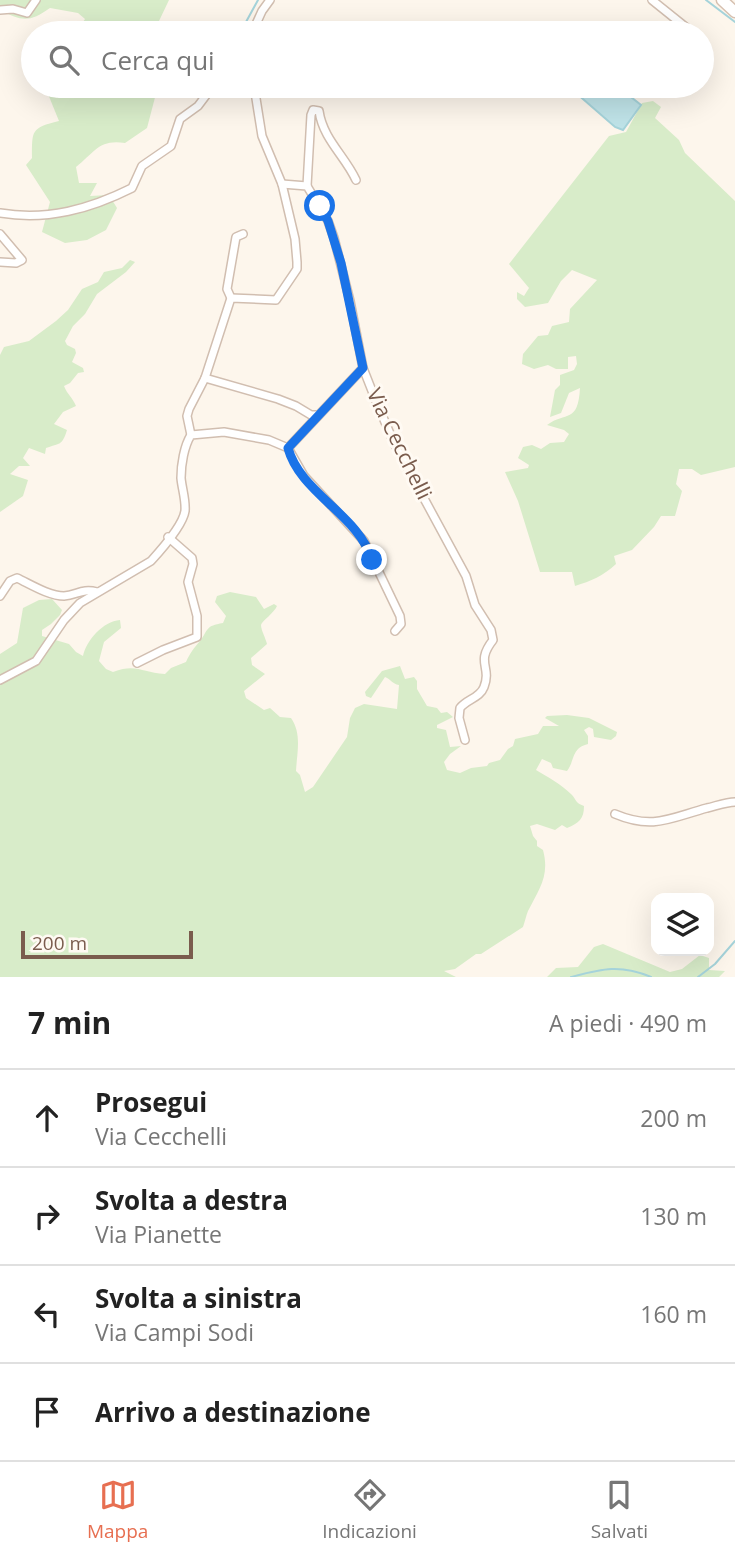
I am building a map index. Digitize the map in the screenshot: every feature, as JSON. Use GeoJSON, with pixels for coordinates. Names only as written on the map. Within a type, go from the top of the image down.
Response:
{"type":"FeatureCollection","features":[{"type":"Feature","properties":{"kind":"main road"},"geometry":{"type":"LineString","coordinates":[[722,0],[735,12]]}},
{"type":"Feature","properties":{"kind":"street"},"geometry":{"type":"LineString","coordinates":[[0,10],[13,9],[27,13],[36,0]]}},
{"type":"Feature","properties":{"kind":"street"},"geometry":{"type":"LineString","coordinates":[[257,21],[270,0]]}},
{"type":"Feature","properties":{"kind":"street"},"geometry":{"type":"LineString","coordinates":[[652,0],[678,21]]}},
{"type":"Feature","properties":{"kind":"street"},"geometry":{"type":"LineString","coordinates":[[0,214],[25,217],[54,214],[95,205],[132,188],[142,166],[171,146],[180,119],[204,98]]}},
{"type":"Feature","properties":{"kind":"street"},"geometry":{"type":"LineString","coordinates":[[231,298],[276,300],[297,269],[295,239],[282,184],[262,136],[255,98]]}},
{"type":"Feature","properties":{"kind":"street"},"geometry":{"type":"LineString","coordinates":[[282,184],[307,186],[313,110],[319,111],[321,125],[356,180]]}},
{"type":"Feature","properties":{"kind":"street","name":"Via Cecchelli"},"geometry":{"type":"LineString","coordinates":[[307,186],[328,221],[334,238],[350,300],[363,368],[394,443],[466,576],[475,606],[491,630],[494,640],[483,657],[486,679],[484,689],[460,708],[465,740]]}},
{"type":"Feature","properties":{"kind":"street"},"geometry":{"type":"LineString","coordinates":[[0,234],[22,260],[16,263],[0,262]]}},
{"type":"Feature","properties":{"kind":"street"},"geometry":{"type":"LineString","coordinates":[[0,680],[36,662],[69,614],[97,592],[151,561],[184,515],[181,477],[191,435],[187,416],[205,378],[231,298],[227,289],[232,254],[236,237],[243,234]]}},
{"type":"Feature","properties":{"kind":"street"},"geometry":{"type":"LineString","coordinates":[[288,448],[363,368]]}},
{"type":"Feature","properties":{"kind":"street"},"geometry":{"type":"LineString","coordinates":[[205,378],[317,415]]}},
{"type":"Feature","properties":{"kind":"street"},"geometry":{"type":"LineString","coordinates":[[191,435],[224,432],[268,440],[288,448],[304,476],[364,541],[400,616],[401,624],[395,631]]}},
{"type":"Feature","properties":{"kind":"street"},"geometry":{"type":"LineString","coordinates":[[137,663],[197,637],[197,616],[188,582],[191,558],[169,537]]}},
{"type":"Feature","properties":{"kind":"street"},"geometry":{"type":"LineString","coordinates":[[0,596],[10,581],[17,578],[64,596],[78,591],[97,592]]}},
{"type":"Feature","properties":{"kind":"street"},"geometry":{"type":"LineString","coordinates":[[615,814],[638,822],[657,823],[735,802]]}},
{"type":"Feature","properties":{"kind":"green space"},"geometry":{"type":"Polygon","coordinates":[[[0,0],[169,0],[159,21],[84,21],[85,19],[78,13],[50,8],[25,19],[0,10],[0,0]]]}},
{"type":"Feature","properties":{"kind":"green space"},"geometry":{"type":"Polygon","coordinates":[[[50,98],[155,98],[147,128],[125,143],[103,145],[76,167],[79,183],[97,183],[90,196],[109,195],[117,208],[106,230],[87,240],[65,243],[42,232],[50,202],[26,165],[32,158],[33,136],[38,128],[59,121],[50,98]]]}},
{"type":"Feature","properties":{"kind":"green space"},"geometry":{"type":"Polygon","coordinates":[[[653,101],[661,107],[655,118],[679,140],[685,153],[735,201],[735,467],[701,475],[692,469],[679,469],[676,484],[682,491],[675,516],[661,516],[632,550],[614,556],[616,564],[597,578],[575,586],[572,572],[540,572],[518,501],[505,472],[528,468],[529,465],[518,458],[523,447],[532,445],[541,449],[550,443],[564,442],[569,434],[547,425],[570,415],[577,407],[580,388],[569,393],[561,413],[550,417],[555,390],[560,385],[560,375],[574,370],[577,364],[576,356],[568,357],[568,369],[556,369],[548,365],[534,369],[522,364],[523,354],[538,336],[548,335],[552,326],[569,322],[570,309],[597,280],[572,270],[561,281],[548,303],[525,307],[517,299],[517,292],[524,296],[529,288],[509,264],[609,136],[626,132],[642,103],[653,101]]]}},
{"type":"Feature","properties":{"kind":"green space"},"geometry":{"type":"Polygon","coordinates":[[[130,260],[135,262],[97,294],[65,341],[75,349],[72,362],[83,368],[84,372],[78,373],[64,386],[76,406],[63,412],[54,424],[67,430],[64,439],[46,448],[45,454],[29,448],[23,458],[30,466],[19,466],[10,474],[28,480],[23,496],[0,512],[0,355],[4,347],[29,341],[68,310],[82,289],[98,282],[104,272],[122,268],[130,260]]]}},
{"type":"Feature","properties":{"kind":"green space"},"geometry":{"type":"Polygon","coordinates":[[[230,592],[256,597],[264,609],[274,604],[277,606],[261,625],[267,644],[251,658],[252,665],[265,674],[244,691],[246,698],[264,710],[270,708],[280,717],[291,718],[298,737],[296,771],[300,775],[305,792],[313,787],[347,737],[350,718],[355,708],[364,704],[397,709],[399,685],[387,678],[385,677],[371,698],[366,696],[365,692],[382,671],[400,666],[405,679],[414,677],[417,681],[417,689],[427,706],[437,708],[441,713],[447,712],[453,717],[437,725],[437,728],[446,730],[450,747],[461,746],[444,762],[447,770],[460,773],[500,760],[513,746],[515,739],[538,734],[543,726],[559,726],[545,718],[547,716],[589,718],[617,732],[611,740],[594,737],[593,729],[589,727],[584,730],[588,736],[588,744],[579,748],[567,771],[553,768],[551,763],[542,759],[536,770],[573,796],[584,806],[584,810],[580,820],[567,828],[562,825],[555,830],[537,824],[530,826],[537,846],[543,850],[545,867],[542,882],[523,927],[455,969],[444,971],[456,977],[0,977],[0,654],[17,643],[23,608],[39,600],[52,599],[62,610],[51,624],[42,630],[42,636],[69,644],[83,656],[96,633],[107,624],[120,620],[121,628],[104,642],[99,661],[113,672],[134,668],[165,674],[171,668],[186,662],[208,629],[223,623],[226,616],[215,602],[217,596],[230,592]]]}},
{"type":"Feature","properties":{"kind":"green space"},"geometry":{"type":"Polygon","coordinates":[[[603,944],[670,972],[682,969],[699,956],[709,958],[709,970],[725,971],[719,977],[547,977],[556,968],[578,967],[594,947],[603,944]]]}},
{"type":"Feature","properties":{"kind":"water"},"geometry":{"type":"Polygon","coordinates":[[[582,98],[632,98],[641,105],[623,130],[615,127],[582,98]]]}},
{"type":"Feature","properties":{"kind":"waterway"},"geometry":{"type":"LineString","coordinates":[[247,21],[258,0]]}},
{"type":"Feature","properties":{"kind":"waterway"},"geometry":{"type":"LineString","coordinates":[[706,0],[735,22]]}},
{"type":"Feature","properties":{"kind":"waterway"},"geometry":{"type":"LineString","coordinates":[[698,977],[715,964],[735,941]]}},
{"type":"Feature","properties":{"kind":"waterway"},"geometry":{"type":"LineString","coordinates":[[571,977],[611,969],[630,970],[651,977]]}},
{"type":"Feature","properties":{"kind":"route"},"geometry":{"type":"LineString","coordinates":[[320,206],[328,221],[341,263],[363,368],[288,448],[304,476],[364,541],[372,560]]}}]}
